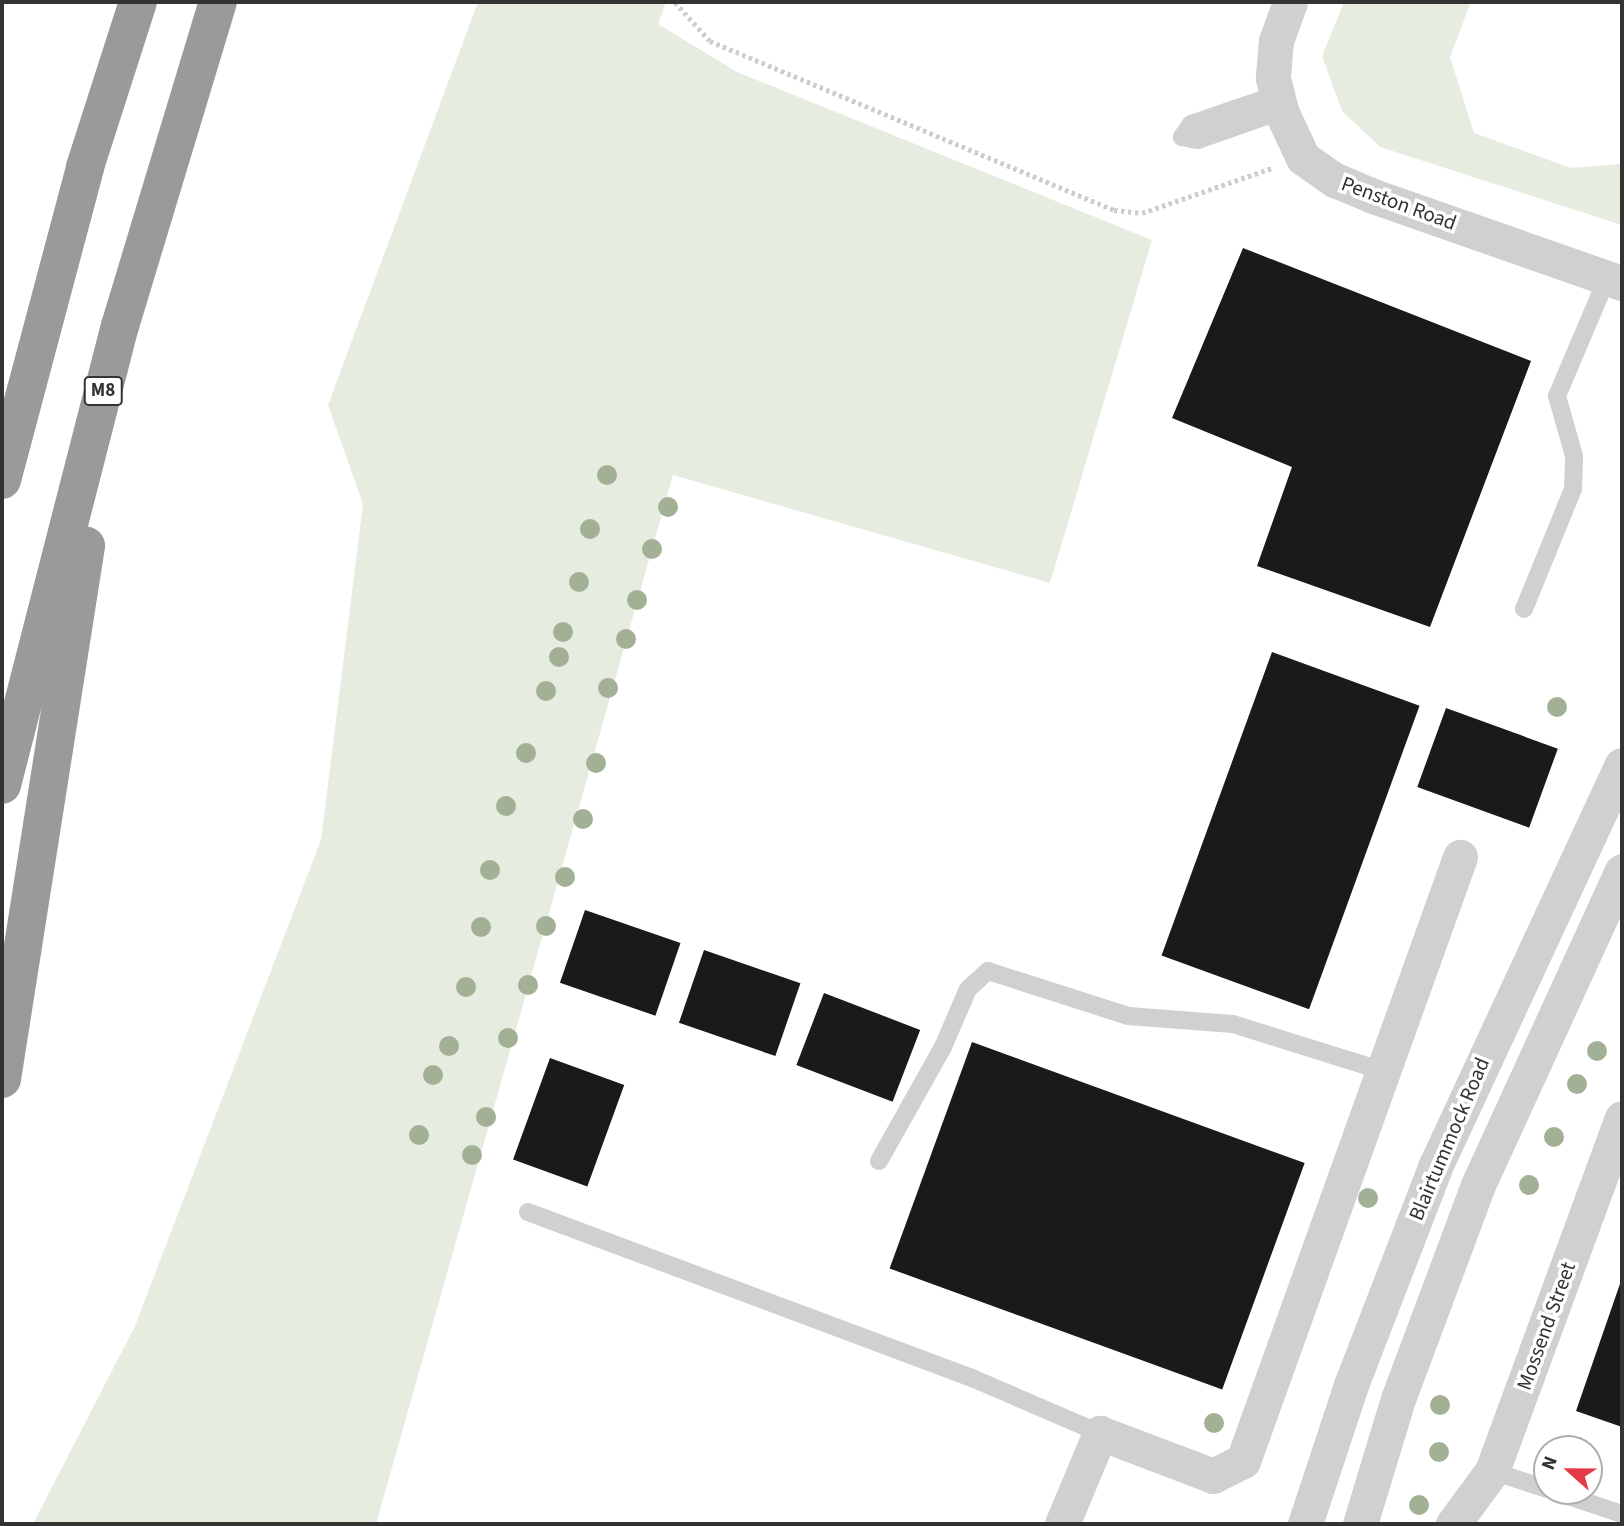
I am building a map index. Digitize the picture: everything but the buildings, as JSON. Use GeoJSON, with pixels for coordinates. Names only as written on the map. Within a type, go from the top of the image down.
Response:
{"type":"FeatureCollection","features":[{"type":"Feature","properties":{"kind":"highway"},"geometry":{"type":"LineString","coordinates":[[2,480],[85,167],[138,2]]}},
{"type":"Feature","properties":{"kind":"highway","name":"M8"},"geometry":{"type":"LineString","coordinates":[[2,785],[120,326],[218,2]]}},
{"type":"Feature","properties":{"kind":"highway"},"geometry":{"type":"LineString","coordinates":[[2,1079],[120,326]]}},
{"type":"Feature","properties":{"kind":"street"},"geometry":{"type":"LineString","coordinates":[[1290,2],[1276,41],[1279,103],[1303,158]]}},
{"type":"Feature","properties":{"kind":"street","name":"Penston Road"},"geometry":{"type":"LineString","coordinates":[[1303,158],[1335,180],[1373,196],[1617,279]]}},
{"type":"Feature","properties":{"kind":"street","name":"Blairtummock Road"},"geometry":{"type":"LineString","coordinates":[[1305,1524],[1351,1385],[1435,1167],[1622,765]]}},
{"type":"Feature","properties":{"kind":"street"},"geometry":{"type":"LineString","coordinates":[[1062,1524],[1100,1433],[1213,1476],[1243,1461],[1460,857]]}},
{"type":"Feature","properties":{"kind":"street"},"geometry":{"type":"LineString","coordinates":[[1360,1524],[1398,1399],[1479,1185],[1543,1035],[1622,870]]}},
{"type":"Feature","properties":{"kind":"street","name":"Mossend Street"},"geometry":{"type":"LineString","coordinates":[[1453,1524],[1492,1471],[1622,1118]]}},
{"type":"Feature","properties":{"kind":"lane"},"geometry":{"type":"LineString","coordinates":[[1524,609],[1573,489],[1574,456],[1557,396],[1617,279]]}},
{"type":"Feature","properties":{"kind":"lane"},"geometry":{"type":"LineString","coordinates":[[879,1161],[943,1047],[968,989],[988,971],[1128,1016],[1233,1024],[1383,1071]]}},
{"type":"Feature","properties":{"kind":"lane"},"geometry":{"type":"LineString","coordinates":[[528,1212],[972,1378],[1100,1433]]}},
{"type":"Feature","properties":{"kind":"lane"},"geometry":{"type":"LineString","coordinates":[[1492,1471],[1533,1484]]}},
{"type":"Feature","properties":{"kind":"lane"},"geometry":{"type":"LineString","coordinates":[[1595,1505],[1622,1514]]}},
{"type":"Feature","properties":{"kind":"path"},"geometry":{"type":"LineString","coordinates":[[675,2],[710,41],[1114,210],[1142,213],[1303,158]]}},
{"type":"Feature","properties":{"kind":"shaded area"},"geometry":{"type":"Polygon","coordinates":[[[478,2],[666,2],[658,24],[737,72],[1152,240],[1050,583],[673,475],[376,1524],[33,1524],[135,1326],[321,840],[363,504],[328,405],[478,2]]]}},
{"type":"Feature","properties":{"kind":"shaded area"},"geometry":{"type":"Polygon","coordinates":[[[1344,2],[1471,2],[1450,57],[1474,133],[1571,168],[1622,164],[1622,225],[1380,147],[1342,111],[1322,56],[1344,2]]]}}]}
